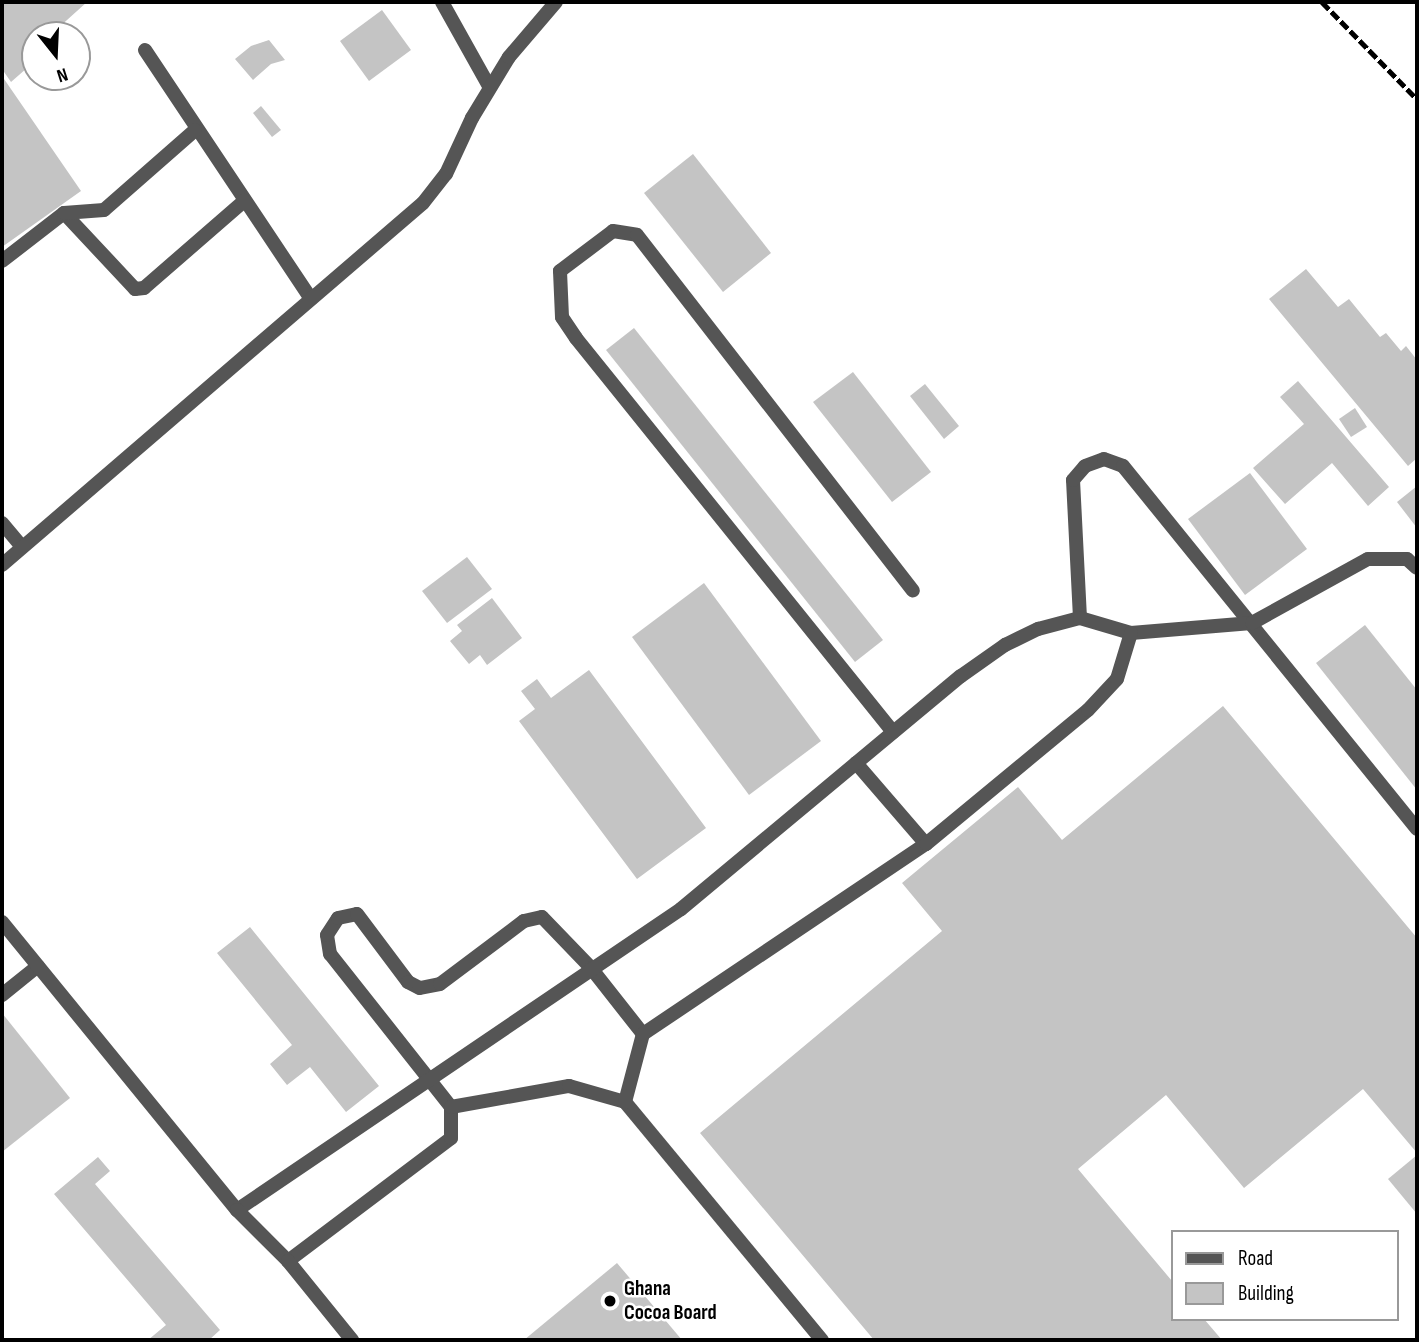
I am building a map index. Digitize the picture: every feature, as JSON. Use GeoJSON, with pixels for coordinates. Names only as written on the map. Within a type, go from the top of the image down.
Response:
{"type":"FeatureCollection","features":[{"type":"Feature","properties":{"kind":"street"},"geometry":{"type":"LineString","coordinates":[[442,2],[490,88]]}},
{"type":"Feature","properties":{"kind":"street"},"geometry":{"type":"LineString","coordinates":[[2,565],[423,203],[446,174],[490,88],[556,2]]}},
{"type":"Feature","properties":{"kind":"street"},"geometry":{"type":"LineString","coordinates":[[145,50],[195,130],[311,299]]}},
{"type":"Feature","properties":{"kind":"street"},"geometry":{"type":"LineString","coordinates":[[2,261],[64,214],[104,210],[195,130]]}},
{"type":"Feature","properties":{"kind":"street"},"geometry":{"type":"LineString","coordinates":[[64,214],[135,289],[144,288],[244,201]]}},
{"type":"Feature","properties":{"kind":"street"},"geometry":{"type":"LineString","coordinates":[[893,732],[576,338],[562,317],[560,271],[612,231],[637,235],[913,591]]}},
{"type":"Feature","properties":{"kind":"street"},"geometry":{"type":"LineString","coordinates":[[1080,618],[1073,480],[1085,466],[1104,459],[1123,466],[1417,829]]}},
{"type":"Feature","properties":{"kind":"street"},"geometry":{"type":"LineString","coordinates":[[2,523],[22,547]]}},
{"type":"Feature","properties":{"kind":"street"},"geometry":{"type":"LineString","coordinates":[[237,1210],[430,1082],[591,968],[681,909],[893,732],[1004,645],[1038,629],[1080,618],[1131,633],[1252,623],[1368,559],[1407,559],[1417,568]]}},
{"type":"Feature","properties":{"kind":"street"},"geometry":{"type":"LineString","coordinates":[[625,1102],[643,1034],[926,844],[1088,710],[1117,678],[1131,633]]}},
{"type":"Feature","properties":{"kind":"street"},"geometry":{"type":"LineString","coordinates":[[856,763],[926,844]]}},
{"type":"Feature","properties":{"kind":"street"},"geometry":{"type":"LineString","coordinates":[[288,1261],[451,1138],[451,1107],[330,954],[327,935],[338,918],[357,914],[408,982],[420,988],[440,984],[524,921],[542,917],[591,968],[643,1034]]}},
{"type":"Feature","properties":{"kind":"street"},"geometry":{"type":"LineString","coordinates":[[2,922],[237,1210],[288,1261],[352,1340]]}},
{"type":"Feature","properties":{"kind":"street"},"geometry":{"type":"LineString","coordinates":[[2,995],[38,966]]}},
{"type":"Feature","properties":{"kind":"street"},"geometry":{"type":"LineString","coordinates":[[451,1107],[569,1086],[625,1102],[822,1340]]}},
{"type":"Feature","properties":{"kind":"building"},"geometry":{"type":"Polygon","coordinates":[[[2,2],[87,2],[66,21],[21,21],[21,73],[11,82],[2,69],[2,2]]]}},
{"type":"Feature","properties":{"kind":"building"},"geometry":{"type":"Polygon","coordinates":[[[382,10],[411,50],[369,81],[340,41],[382,10]]]}},
{"type":"Feature","properties":{"kind":"building"},"geometry":{"type":"Polygon","coordinates":[[[269,40],[285,60],[271,64],[253,80],[235,59],[251,46],[269,40]]]}},
{"type":"Feature","properties":{"kind":"building"},"geometry":{"type":"Polygon","coordinates":[[[2,76],[81,191],[2,247],[2,76]]]}},
{"type":"Feature","properties":{"kind":"building"},"geometry":{"type":"Polygon","coordinates":[[[261,106],[281,130],[272,137],[253,113],[261,106]]]}},
{"type":"Feature","properties":{"kind":"building"},"geometry":{"type":"Polygon","coordinates":[[[693,154],[771,253],[723,292],[644,193],[693,154]]]}},
{"type":"Feature","properties":{"kind":"building"},"geometry":{"type":"Polygon","coordinates":[[[1306,269],[1338,307],[1349,299],[1380,337],[1386,333],[1401,351],[1406,346],[1417,360],[1417,458],[1408,466],[1269,299],[1306,269]]]}},
{"type":"Feature","properties":{"kind":"building"},"geometry":{"type":"Polygon","coordinates":[[[634,328],[883,640],[855,662],[606,350],[634,328]]]}},
{"type":"Feature","properties":{"kind":"building"},"geometry":{"type":"Polygon","coordinates":[[[853,372],[931,472],[892,502],[813,402],[853,372]]]}},
{"type":"Feature","properties":{"kind":"building"},"geometry":{"type":"Polygon","coordinates":[[[1298,381],[1389,487],[1368,506],[1332,463],[1285,504],[1253,468],[1304,424],[1280,397],[1298,381]]]}},
{"type":"Feature","properties":{"kind":"building"},"geometry":{"type":"Polygon","coordinates":[[[925,384],[959,426],[944,439],[910,396],[925,384]]]}},
{"type":"Feature","properties":{"kind":"building"},"geometry":{"type":"Polygon","coordinates":[[[1355,408],[1367,427],[1351,437],[1339,419],[1355,408]]]}},
{"type":"Feature","properties":{"kind":"building"},"geometry":{"type":"Polygon","coordinates":[[[1250,473],[1307,549],[1245,595],[1188,519],[1250,473]]]}},
{"type":"Feature","properties":{"kind":"building"},"geometry":{"type":"Polygon","coordinates":[[[1417,486],[1417,528],[1397,502],[1417,486]]]}},
{"type":"Feature","properties":{"kind":"building"},"geometry":{"type":"Polygon","coordinates":[[[467,557],[492,589],[447,623],[422,591],[467,557]]]}},
{"type":"Feature","properties":{"kind":"building"},"geometry":{"type":"Polygon","coordinates":[[[704,583],[821,741],[749,795],[632,637],[704,583]]]}},
{"type":"Feature","properties":{"kind":"building"},"geometry":{"type":"Polygon","coordinates":[[[492,598],[522,638],[487,665],[480,655],[469,664],[450,641],[462,631],[457,625],[492,598]]]}},
{"type":"Feature","properties":{"kind":"building"},"geometry":{"type":"Polygon","coordinates":[[[1365,625],[1417,690],[1417,790],[1316,663],[1365,625]]]}},
{"type":"Feature","properties":{"kind":"building"},"geometry":{"type":"Polygon","coordinates":[[[589,670],[706,828],[637,879],[519,721],[535,709],[521,691],[537,679],[551,698],[589,670]]]}},
{"type":"Feature","properties":{"kind":"building"},"geometry":{"type":"Polygon","coordinates":[[[1223,706],[1417,938],[1417,1153],[1363,1089],[1244,1188],[1166,1095],[1078,1169],[1170,1279],[1170,1321],[1206,1321],[1222,1340],[874,1340],[700,1133],[942,931],[902,883],[1018,787],[1062,840],[1223,706]]]}},
{"type":"Feature","properties":{"kind":"building"},"geometry":{"type":"Polygon","coordinates":[[[250,927],[379,1086],[346,1112],[310,1067],[287,1085],[270,1064],[292,1045],[217,953],[250,927]]]}},
{"type":"Feature","properties":{"kind":"building"},"geometry":{"type":"Polygon","coordinates":[[[2,1013],[70,1098],[2,1152],[2,1013]]]}},
{"type":"Feature","properties":{"kind":"building"},"geometry":{"type":"Polygon","coordinates":[[[1417,1155],[1417,1214],[1388,1179],[1417,1155]]]}},
{"type":"Feature","properties":{"kind":"building"},"geometry":{"type":"Polygon","coordinates":[[[98,1157],[110,1171],[95,1184],[220,1330],[209,1340],[148,1340],[166,1325],[54,1194],[98,1157]]]}},
{"type":"Feature","properties":{"kind":"building","name":"Ghana Cocoa Board"},"geometry":{"type":"Polygon","coordinates":[[[617,1263],[682,1340],[524,1340],[617,1263]]]}},
{"type":"Feature","properties":{"kind":"railway"},"geometry":{"type":"LineString","coordinates":[[1322,2],[1417,99]]}},
{"type":"Feature","properties":{"kind":"place","name":"Ghana Cocoa Board"},"geometry":{"type":"Point","coordinates":[610,1301]}}]}
